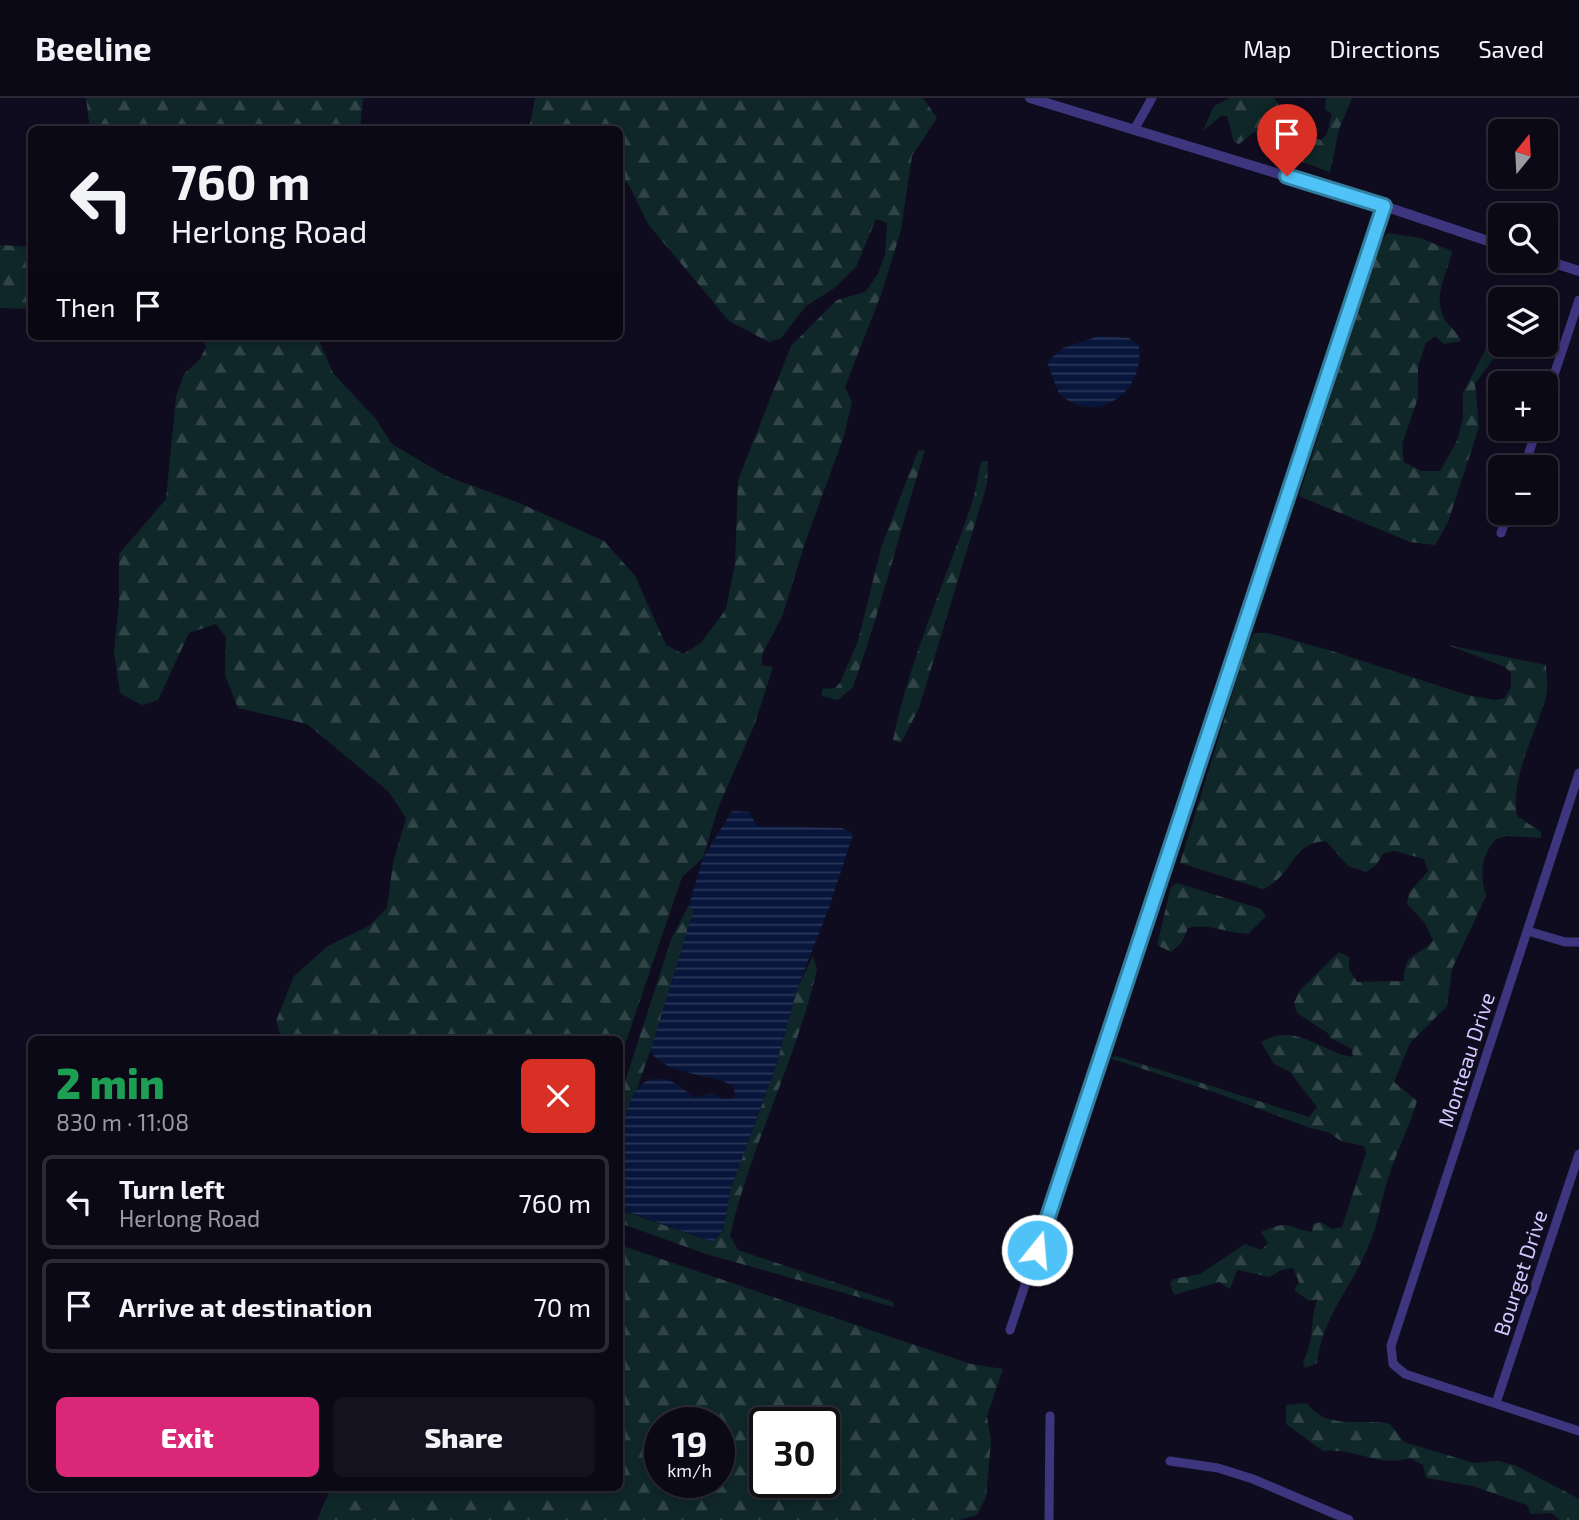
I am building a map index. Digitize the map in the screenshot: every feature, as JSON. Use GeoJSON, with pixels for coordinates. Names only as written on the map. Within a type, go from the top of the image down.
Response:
{"type":"FeatureCollection","features":[{"type":"Feature","properties":{"kind":"street"},"geometry":{"type":"LineString","coordinates":[[1134,130],[1152,98]]}},
{"type":"Feature","properties":{"kind":"street"},"geometry":{"type":"LineString","coordinates":[[1035,99],[1384,206],[1488,241]]}},
{"type":"Feature","properties":{"kind":"street"},"geometry":{"type":"LineString","coordinates":[[1010,1330],[1384,206]]}},
{"type":"Feature","properties":{"kind":"street"},"geometry":{"type":"LineString","coordinates":[[1558,264],[1579,271]]}},
{"type":"Feature","properties":{"kind":"street"},"geometry":{"type":"LineString","coordinates":[[1555,371],[1579,300]]}},
{"type":"Feature","properties":{"kind":"street"},"geometry":{"type":"LineString","coordinates":[[1501,533],[1504,525]]}},
{"type":"Feature","properties":{"kind":"street","name":"Monteau Drive"},"geometry":{"type":"LineString","coordinates":[[1496,1403],[1405,1374],[1391,1359],[1391,1346],[1579,773]]}},
{"type":"Feature","properties":{"kind":"street"},"geometry":{"type":"LineString","coordinates":[[1528,931],[1565,942],[1579,942]]}},
{"type":"Feature","properties":{"kind":"street","name":"Bourget Drive"},"geometry":{"type":"LineString","coordinates":[[1496,1403],[1579,1154]]}},
{"type":"Feature","properties":{"kind":"street"},"geometry":{"type":"LineString","coordinates":[[1496,1403],[1579,1431]]}},
{"type":"Feature","properties":{"kind":"street"},"geometry":{"type":"LineString","coordinates":[[1049,1520],[1050,1416]]}},
{"type":"Feature","properties":{"kind":"street"},"geometry":{"type":"LineString","coordinates":[[1170,1461],[1218,1468],[1253,1479],[1349,1520]]}},
{"type":"Feature","properties":{"kind":"green space"},"geometry":{"type":"Polygon","coordinates":[[[86,98],[363,98],[360,126],[90,126],[86,98]]]}},
{"type":"Feature","properties":{"kind":"green space"},"geometry":{"type":"Polygon","coordinates":[[[535,98],[923,98],[937,118],[912,156],[901,230],[882,292],[845,387],[852,402],[844,436],[806,540],[782,617],[762,654],[762,665],[773,667],[754,726],[718,808],[703,858],[682,877],[623,1050],[623,1036],[281,1036],[276,1021],[294,976],[328,946],[369,926],[387,908],[393,863],[406,818],[389,792],[307,724],[238,708],[225,675],[226,637],[216,624],[189,633],[158,700],[142,705],[120,693],[114,652],[119,601],[119,554],[166,499],[176,397],[184,374],[200,359],[206,347],[203,340],[319,340],[333,373],[375,418],[392,444],[446,476],[517,502],[604,541],[635,576],[666,645],[683,654],[701,643],[726,609],[735,564],[738,480],[791,346],[837,300],[865,292],[878,274],[885,255],[887,223],[876,219],[856,267],[833,289],[806,306],[781,338],[769,342],[729,321],[648,224],[623,178],[623,126],[530,126],[535,98]]]}},
{"type":"Feature","properties":{"kind":"green space"},"geometry":{"type":"Polygon","coordinates":[[[1230,98],[1274,98],[1287,117],[1288,126],[1272,142],[1254,132],[1239,144],[1234,142],[1227,116],[1221,116],[1203,131],[1214,106],[1230,98]]]}},
{"type":"Feature","properties":{"kind":"green space"},"geometry":{"type":"Polygon","coordinates":[[[1326,98],[1352,98],[1339,129],[1330,172],[1300,161],[1305,136],[1321,140],[1327,134],[1332,114],[1325,109],[1326,98]]]}},
{"type":"Feature","properties":{"kind":"green space"},"geometry":{"type":"Polygon","coordinates":[[[1387,233],[1420,238],[1452,251],[1440,292],[1440,301],[1444,318],[1461,341],[1444,344],[1435,336],[1426,343],[1418,366],[1418,398],[1402,444],[1404,462],[1421,471],[1440,471],[1457,441],[1463,419],[1463,393],[1488,345],[1488,357],[1494,357],[1475,384],[1479,427],[1448,522],[1435,545],[1410,542],[1299,496],[1378,247],[1387,233]]]}},
{"type":"Feature","properties":{"kind":"green space"},"geometry":{"type":"Polygon","coordinates":[[[0,245],[28,247],[28,309],[0,308],[0,245]]]}},
{"type":"Feature","properties":{"kind":"green space"},"geometry":{"type":"Polygon","coordinates":[[[925,450],[853,687],[838,700],[822,696],[822,689],[835,688],[840,683],[858,641],[881,548],[918,451],[925,450]]]}},
{"type":"Feature","properties":{"kind":"green space"},"geometry":{"type":"Polygon","coordinates":[[[981,461],[988,461],[987,484],[919,708],[901,743],[893,740],[900,710],[918,650],[972,503],[981,461]]]}},
{"type":"Feature","properties":{"kind":"green space"},"geometry":{"type":"Polygon","coordinates":[[[1254,633],[1267,633],[1332,651],[1467,695],[1495,700],[1505,698],[1511,687],[1511,673],[1505,667],[1448,645],[1546,665],[1547,693],[1521,769],[1516,800],[1517,816],[1541,832],[1541,838],[1508,836],[1496,839],[1487,852],[1482,873],[1486,896],[1452,969],[1447,1006],[1410,1043],[1394,1082],[1417,1101],[1387,1181],[1372,1238],[1325,1330],[1317,1363],[1305,1368],[1303,1362],[1310,1345],[1317,1299],[1309,1301],[1294,1290],[1299,1282],[1293,1268],[1281,1270],[1270,1277],[1237,1270],[1230,1289],[1219,1282],[1174,1295],[1170,1284],[1173,1279],[1200,1274],[1245,1244],[1261,1250],[1268,1243],[1261,1232],[1271,1228],[1288,1225],[1312,1232],[1313,1224],[1321,1222],[1332,1229],[1342,1227],[1366,1153],[1364,1146],[1341,1141],[1328,1132],[1109,1058],[1116,1056],[1309,1117],[1317,1107],[1289,1071],[1274,1064],[1261,1042],[1273,1036],[1297,1036],[1353,1057],[1352,1049],[1330,1038],[1329,1034],[1297,1013],[1294,1003],[1300,990],[1339,952],[1349,957],[1349,969],[1357,982],[1404,981],[1409,960],[1433,941],[1425,923],[1407,904],[1409,893],[1428,871],[1424,859],[1395,851],[1384,853],[1376,865],[1366,872],[1348,866],[1326,841],[1314,843],[1298,853],[1281,876],[1263,889],[1180,863],[1246,649],[1254,633]]]}},
{"type":"Feature","properties":{"kind":"green space"},"geometry":{"type":"Polygon","coordinates":[[[1177,883],[1261,909],[1266,916],[1248,934],[1203,927],[1188,928],[1182,942],[1171,952],[1157,945],[1171,887],[1177,883]]]}},
{"type":"Feature","properties":{"kind":"green space"},"geometry":{"type":"Polygon","coordinates":[[[689,905],[693,912],[655,1037],[623,1128],[623,1088],[672,937],[689,905]]]}},
{"type":"Feature","properties":{"kind":"green space"},"geometry":{"type":"Polygon","coordinates":[[[813,956],[817,969],[798,1037],[750,1168],[730,1236],[738,1250],[893,1302],[894,1307],[706,1254],[623,1224],[623,1211],[713,1242],[723,1230],[731,1188],[775,1069],[797,989],[813,956]]]}},
{"type":"Feature","properties":{"kind":"green space"},"geometry":{"type":"Polygon","coordinates":[[[623,1246],[971,1364],[1003,1369],[987,1416],[991,1441],[986,1497],[977,1515],[959,1520],[317,1520],[330,1491],[623,1491],[623,1246]]]}},
{"type":"Feature","properties":{"kind":"green space"},"geometry":{"type":"Polygon","coordinates":[[[1307,1403],[1315,1412],[1334,1420],[1390,1424],[1404,1442],[1474,1463],[1499,1461],[1517,1466],[1579,1499],[1579,1520],[1560,1520],[1551,1513],[1531,1514],[1527,1505],[1473,1486],[1426,1478],[1423,1465],[1410,1458],[1388,1461],[1345,1452],[1323,1451],[1286,1424],[1286,1405],[1307,1403]]]}},
{"type":"Feature","properties":{"kind":"water"},"geometry":{"type":"Polygon","coordinates":[[[1099,336],[1129,338],[1139,346],[1139,363],[1134,378],[1116,400],[1088,407],[1059,394],[1047,362],[1063,348],[1099,336]]]}},
{"type":"Feature","properties":{"kind":"water"},"geometry":{"type":"Polygon","coordinates":[[[732,811],[749,812],[757,826],[842,828],[853,834],[830,905],[797,989],[775,1069],[731,1188],[723,1230],[713,1242],[623,1210],[623,1130],[627,1109],[635,1092],[646,1081],[662,1079],[680,1086],[695,1098],[711,1093],[723,1099],[735,1098],[734,1086],[669,1066],[650,1052],[693,912],[689,905],[703,858],[732,811]]]}},
{"type":"Feature","properties":{"kind":"route"},"geometry":{"type":"LineString","coordinates":[[1037,1250],[1384,206],[1287,176]]}}]}
